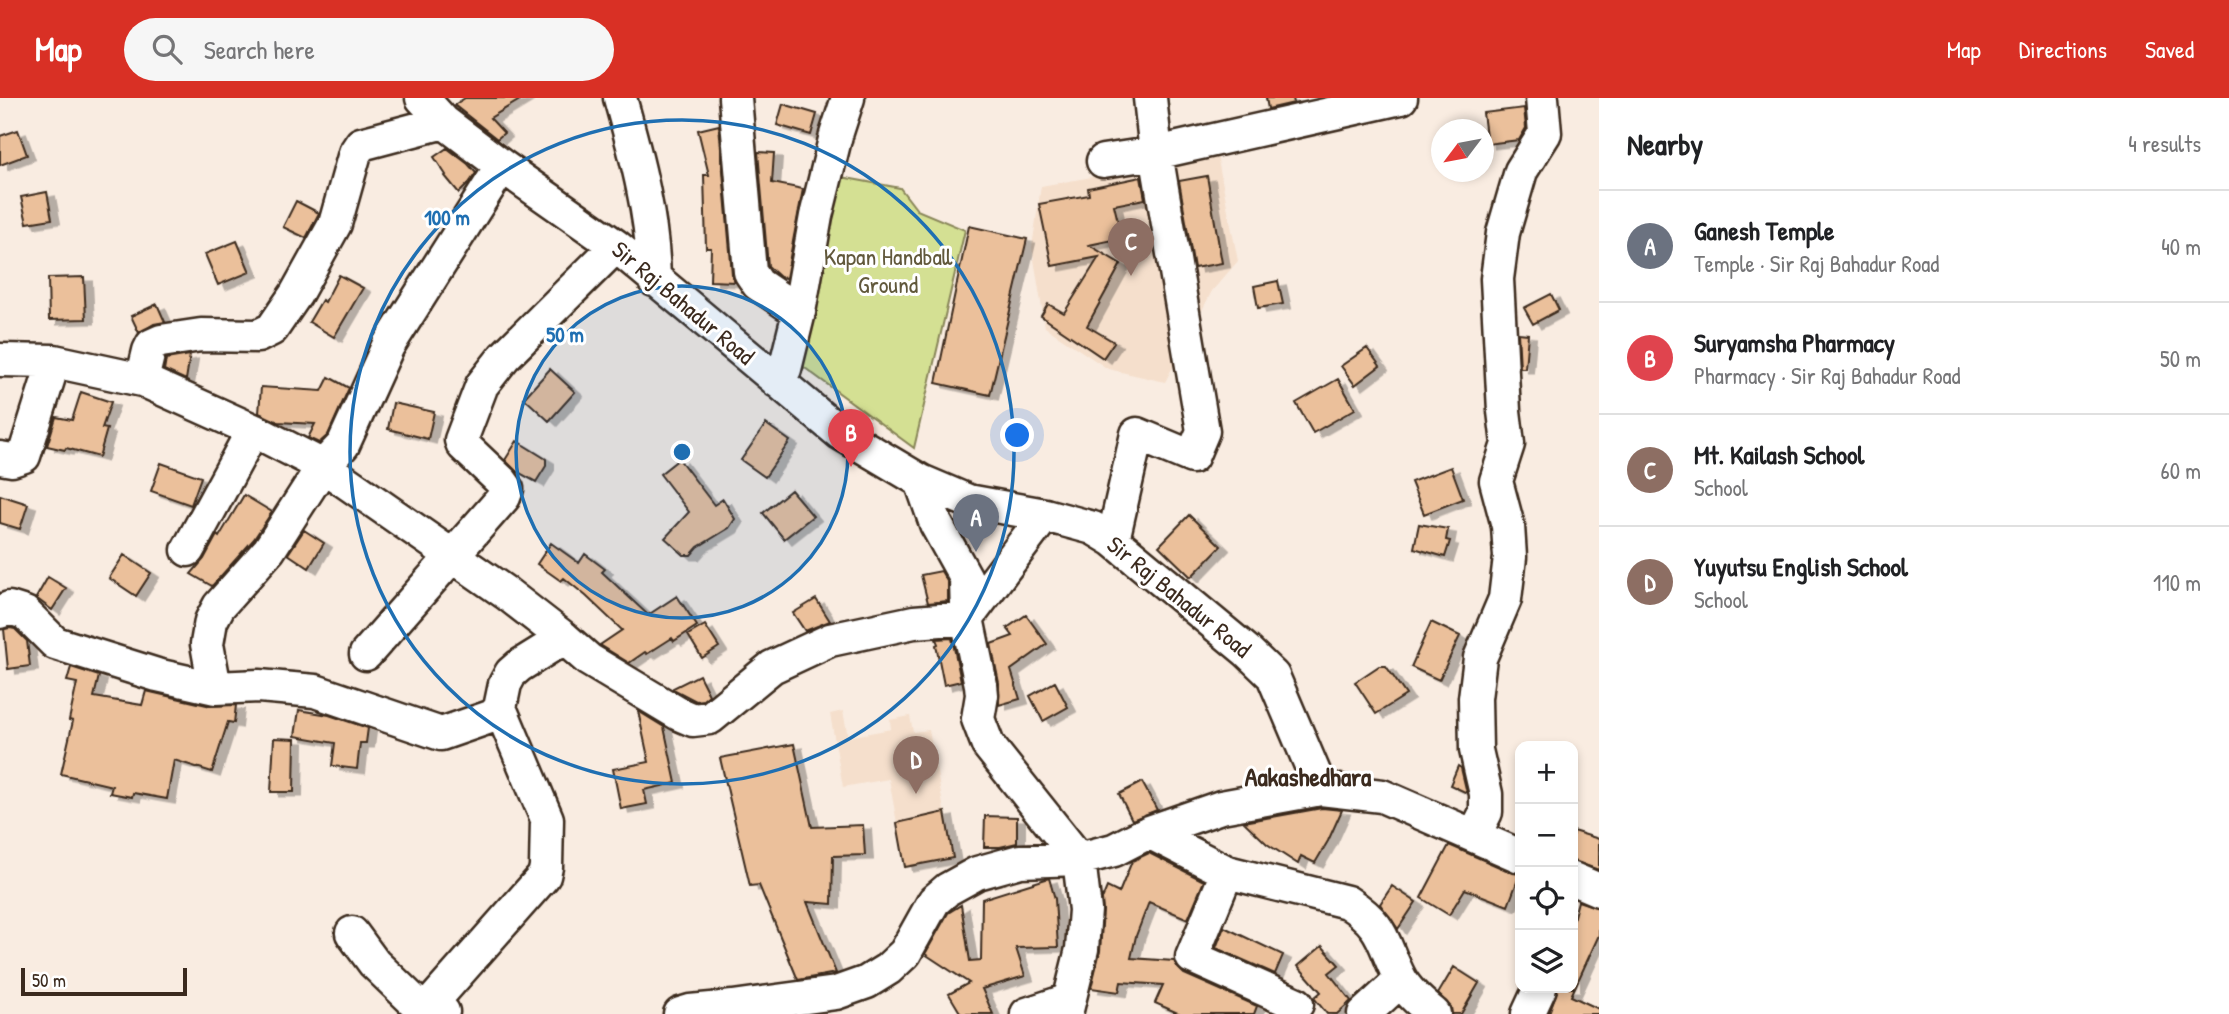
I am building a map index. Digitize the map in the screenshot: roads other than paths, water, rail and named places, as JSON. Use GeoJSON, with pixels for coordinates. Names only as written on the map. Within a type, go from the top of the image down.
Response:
{"type":"FeatureCollection","features":[{"type":"Feature","properties":{"kind":"street","name":"Sir Raj Bahadur Road"},"geometry":{"type":"LineString","coordinates":[[422,98],[444,122],[616,246],[840,433],[921,481],[968,501],[1045,514],[1093,528],[1112,540],[1247,651],[1273,676],[1321,789]]}},
{"type":"Feature","properties":{"kind":"street"},"geometry":{"type":"LineString","coordinates":[[620,98],[639,166],[654,249],[654,280]]}},
{"type":"Feature","properties":{"kind":"street"},"geometry":{"type":"LineString","coordinates":[[734,98],[750,272],[758,284],[799,312]]}},
{"type":"Feature","properties":{"kind":"street"},"geometry":{"type":"LineString","coordinates":[[777,380],[785,369],[799,312],[816,216],[848,98]]}},
{"type":"Feature","properties":{"kind":"street"},"geometry":{"type":"LineString","coordinates":[[1112,540],[1138,434],[1192,457],[1203,431],[1156,153],[1150,98]]}},
{"type":"Feature","properties":{"kind":"street"},"geometry":{"type":"LineString","coordinates":[[1103,161],[1156,153],[1401,98]]}},
{"type":"Feature","properties":{"kind":"street"},"geometry":{"type":"LineString","coordinates":[[1474,836],[1486,812],[1486,794],[1476,750],[1475,698],[1480,658],[1504,599],[1510,557],[1508,526],[1496,481],[1508,444],[1497,279],[1503,233],[1521,171],[1545,133],[1542,98]]}},
{"type":"Feature","properties":{"kind":"street"},"geometry":{"type":"LineString","coordinates":[[142,380],[152,345],[162,341],[201,335],[258,336],[272,329],[296,294],[335,224],[355,153],[361,144],[444,122]]}},
{"type":"Feature","properties":{"kind":"street"},"geometry":{"type":"LineString","coordinates":[[215,688],[206,644],[211,621],[219,606],[269,550],[323,466],[343,445],[388,346],[502,166]]}},
{"type":"Feature","properties":{"kind":"street"},"geometry":{"type":"LineString","coordinates":[[366,654],[504,497],[507,489],[502,482],[461,440],[482,385],[504,356],[616,246]]}},
{"type":"Feature","properties":{"kind":"street"},"geometry":{"type":"LineString","coordinates":[[0,360],[54,361],[142,380],[253,430],[323,466],[506,593],[589,660],[693,720],[710,718],[772,667],[830,640],[914,622],[967,618],[1045,514]]}},
{"type":"Feature","properties":{"kind":"street"},"geometry":{"type":"LineString","coordinates":[[0,458],[12,460],[24,456],[54,361]]}},
{"type":"Feature","properties":{"kind":"street"},"geometry":{"type":"LineString","coordinates":[[188,550],[253,430]]}},
{"type":"Feature","properties":{"kind":"street"},"geometry":{"type":"LineString","coordinates":[[921,481],[936,524],[966,578],[967,618],[981,685],[978,719],[982,732],[988,745],[1079,859],[1085,910],[1082,949],[1068,1007],[1027,1014]]}},
{"type":"Feature","properties":{"kind":"street"},"geometry":{"type":"LineString","coordinates":[[0,612],[9,608],[25,613],[55,643],[157,675],[215,688],[259,686],[315,691],[441,734],[494,716],[500,708],[510,673],[564,638]]}},
{"type":"Feature","properties":{"kind":"street"},"geometry":{"type":"LineString","coordinates":[[352,933],[373,963],[431,1013],[544,876],[547,819],[500,708]]}},
{"type":"Feature","properties":{"kind":"street"},"geometry":{"type":"LineString","coordinates":[[680,1014],[836,993],[867,982],[888,969],[905,953],[934,901],[948,889],[977,873],[1020,861],[1079,859],[1114,850],[1149,832],[1221,807],[1321,789],[1381,796],[1515,854]]}},
{"type":"Feature","properties":{"kind":"street"},"geometry":{"type":"LineString","coordinates":[[1149,832],[1227,872],[1347,902],[1363,912],[1381,932],[1401,980],[1434,1014]]}},
{"type":"Feature","properties":{"kind":"street"},"geometry":{"type":"LineString","coordinates":[[1227,872],[1192,957],[1297,1004]]}},
{"type":"Feature","properties":{"kind":"street"},"geometry":{"type":"LineString","coordinates":[[1364,1014],[1401,980]]}},
{"type":"Feature","properties":{"kind":"street"},"geometry":{"type":"LineString","coordinates":[[1528,1014],[1538,993]]}},
{"type":"Feature","properties":{"kind":"place","name":"Mt. Kailash School"},"geometry":{"type":"Point","coordinates":[1131,276]}},
{"type":"Feature","properties":{"kind":"place","name":"Suryamsha Pharmacy"},"geometry":{"type":"Point","coordinates":[851,467]}},
{"type":"Feature","properties":{"kind":"place","name":"Ganesh Temple"},"geometry":{"type":"Point","coordinates":[976,552]}},
{"type":"Feature","properties":{"kind":"place","name":"Yuyutsu English School"},"geometry":{"type":"Point","coordinates":[916,794]}},
{"type":"Feature","properties":{"kind":"district","name":"Aakashedhara"},"geometry":{"type":"Point","coordinates":[1308,777]}},
{"type":"Feature","properties":{"kind":"park label","name":"Kapan Handball Ground"},"geometry":{"type":"Point","coordinates":[888,271]}}]}
